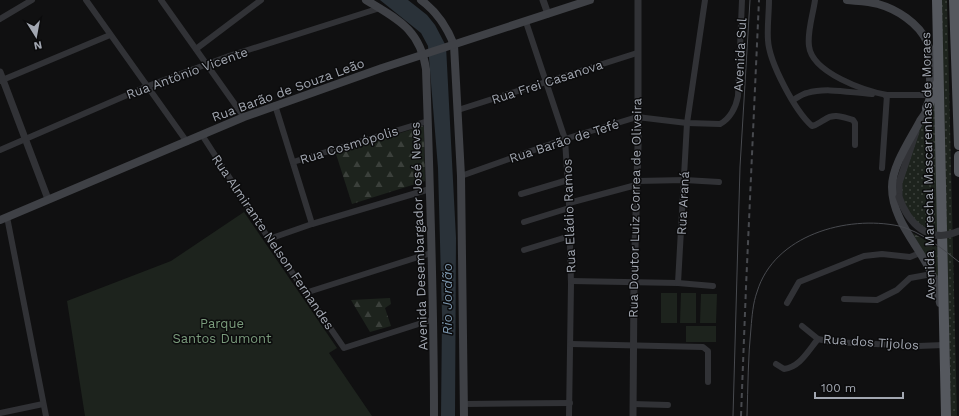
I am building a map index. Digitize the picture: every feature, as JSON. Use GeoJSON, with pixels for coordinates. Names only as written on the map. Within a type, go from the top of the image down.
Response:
{"type":"FeatureCollection","features":[{"type":"Feature","properties":{"kind":"highway","name":"Avenida Marechal Mascarenhas de Moraes"},"geometry":{"type":"LineString","coordinates":[[937,0],[946,416]]}},
{"type":"Feature","properties":{"kind":"highway"},"geometry":{"type":"LineString","coordinates":[[954,0],[959,145]]}},
{"type":"Feature","properties":{"kind":"highway"},"geometry":{"type":"LineString","coordinates":[[955,58],[959,21]]}},
{"type":"Feature","properties":{"kind":"highway"},"geometry":{"type":"LineString","coordinates":[[927,108],[939,80]]}},
{"type":"Feature","properties":{"kind":"highway"},"geometry":{"type":"LineString","coordinates":[[959,156],[959,172]]}},
{"type":"Feature","properties":{"kind":"main road"},"geometry":{"type":"LineString","coordinates":[[366,0],[380,8],[407,28],[426,54]]}},
{"type":"Feature","properties":{"kind":"main road","name":"Rua Barão de Souza Leão"},"geometry":{"type":"LineString","coordinates":[[3,219],[275,105],[451,45],[526,22],[590,0]]}},
{"type":"Feature","properties":{"kind":"main road"},"geometry":{"type":"LineString","coordinates":[[848,0],[870,2],[885,7],[908,20],[920,30],[927,42],[930,53],[929,95],[927,108],[919,124]]}},
{"type":"Feature","properties":{"kind":"main road"},"geometry":{"type":"LineString","coordinates":[[425,1],[445,26],[451,45],[458,110],[462,176],[464,416]]}},
{"type":"Feature","properties":{"kind":"main road","name":"Avenida Desembargador José Neves"},"geometry":{"type":"LineString","coordinates":[[426,54],[434,319],[434,416]]}},
{"type":"Feature","properties":{"kind":"main road","name":"Avenida Marechal Mascarenhas de Moraes"},"geometry":{"type":"LineString","coordinates":[[919,124],[900,159],[893,176],[892,186],[894,206],[932,274],[937,286],[944,332]]}},
{"type":"Feature","properties":{"kind":"street"},"geometry":{"type":"LineString","coordinates":[[0,18],[32,0]]}},
{"type":"Feature","properties":{"kind":"street"},"geometry":{"type":"LineString","coordinates":[[86,0],[187,142]]}},
{"type":"Feature","properties":{"kind":"street"},"geometry":{"type":"LineString","coordinates":[[161,0],[244,117]]}},
{"type":"Feature","properties":{"kind":"street"},"geometry":{"type":"LineString","coordinates":[[196,49],[261,0]]}},
{"type":"Feature","properties":{"kind":"street"},"geometry":{"type":"LineString","coordinates":[[543,0],[548,14]]}},
{"type":"Feature","properties":{"kind":"street","name":"Rua Doutor Luiz Correa de Oliveira"},"geometry":{"type":"LineString","coordinates":[[632,416],[637,183],[638,0]]}},
{"type":"Feature","properties":{"kind":"street","name":"Rua Araná"},"geometry":{"type":"LineString","coordinates":[[678,283],[685,180],[687,123],[705,0]]}},
{"type":"Feature","properties":{"kind":"street","name":"Avenida Sul"},"geometry":{"type":"LineString","coordinates":[[716,124],[723,123],[734,110],[737,103],[742,0]]}},
{"type":"Feature","properties":{"kind":"street"},"geometry":{"type":"LineString","coordinates":[[769,0],[768,40],[770,53],[773,64],[793,100],[812,126],[834,115],[853,120],[855,123],[855,145]]}},
{"type":"Feature","properties":{"kind":"street"},"geometry":{"type":"LineString","coordinates":[[815,0],[809,36],[809,47],[811,54],[833,75],[873,92],[887,95]]}},
{"type":"Feature","properties":{"kind":"street","name":"Rua Antônio Vicente"},"geometry":{"type":"LineString","coordinates":[[0,150],[148,86],[207,64],[380,8]]}},
{"type":"Feature","properties":{"kind":"street","name":"Rua Eládio Ramos"},"geometry":{"type":"LineString","coordinates":[[526,22],[565,140],[568,180],[571,281],[569,416]]}},
{"type":"Feature","properties":{"kind":"street"},"geometry":{"type":"LineString","coordinates":[[2,80],[110,35]]}},
{"type":"Feature","properties":{"kind":"street","name":"Rua Frei Casanova"},"geometry":{"type":"LineString","coordinates":[[458,110],[637,53]]}},
{"type":"Feature","properties":{"kind":"street"},"geometry":{"type":"LineString","coordinates":[[0,72],[48,199]]}},
{"type":"Feature","properties":{"kind":"street"},"geometry":{"type":"LineString","coordinates":[[793,100],[807,93],[828,91],[887,95],[929,95]]}},
{"type":"Feature","properties":{"kind":"street"},"geometry":{"type":"LineString","coordinates":[[882,168],[887,95]]}},
{"type":"Feature","properties":{"kind":"street"},"geometry":{"type":"LineString","coordinates":[[275,105],[312,224]]}},
{"type":"Feature","properties":{"kind":"street","name":"Rua Barão de Tefé"},"geometry":{"type":"LineString","coordinates":[[462,176],[565,140],[637,117],[687,123],[716,124]]}},
{"type":"Feature","properties":{"kind":"street","name":"Rua Cosmópolis"},"geometry":{"type":"LineString","coordinates":[[293,162],[428,121]]}},
{"type":"Feature","properties":{"kind":"street"},"geometry":{"type":"LineString","coordinates":[[919,124],[902,172],[899,183],[899,197],[910,220],[930,234],[942,235],[959,231]]}},
{"type":"Feature","properties":{"kind":"street","name":"Rua Almirante Nelson Fernandes"},"geometry":{"type":"LineString","coordinates":[[202,135],[269,239],[344,348],[434,319]]}},
{"type":"Feature","properties":{"kind":"street"},"geometry":{"type":"LineString","coordinates":[[521,194],[568,180]]}},
{"type":"Feature","properties":{"kind":"street"},"geometry":{"type":"LineString","coordinates":[[524,222],[569,205],[637,183],[685,180],[719,182]]}},
{"type":"Feature","properties":{"kind":"street"},"geometry":{"type":"LineString","coordinates":[[269,239],[312,224],[430,189]]}},
{"type":"Feature","properties":{"kind":"street"},"geometry":{"type":"LineString","coordinates":[[3,219],[46,416]]}},
{"type":"Feature","properties":{"kind":"street"},"geometry":{"type":"LineString","coordinates":[[524,250],[570,236]]}},
{"type":"Feature","properties":{"kind":"street"},"geometry":{"type":"LineString","coordinates":[[305,293],[431,253]]}},
{"type":"Feature","properties":{"kind":"street"},"geometry":{"type":"LineString","coordinates":[[787,303],[799,282],[834,267],[872,254],[910,257],[920,253]]}},
{"type":"Feature","properties":{"kind":"street"},"geometry":{"type":"LineString","coordinates":[[844,299],[877,300],[897,290],[910,278],[932,274]]}},
{"type":"Feature","properties":{"kind":"street"},"geometry":{"type":"LineString","coordinates":[[571,281],[678,283],[713,286]]}},
{"type":"Feature","properties":{"kind":"street","name":"Rua dos Tijolos"},"geometry":{"type":"LineString","coordinates":[[802,326],[818,339],[832,342],[918,346],[944,345]]}},
{"type":"Feature","properties":{"kind":"street"},"geometry":{"type":"LineString","coordinates":[[776,364],[784,369],[796,364],[801,361],[818,339]]}},
{"type":"Feature","properties":{"kind":"street"},"geometry":{"type":"LineString","coordinates":[[571,344],[703,347],[708,351],[708,382]]}},
{"type":"Feature","properties":{"kind":"street"},"geometry":{"type":"LineString","coordinates":[[464,404],[570,403]]}},
{"type":"Feature","properties":{"kind":"street"},"geometry":{"type":"LineString","coordinates":[[0,412],[43,404]]}},
{"type":"Feature","properties":{"kind":"street"},"geometry":{"type":"LineString","coordinates":[[633,404],[668,405]]}},
{"type":"Feature","properties":{"kind":"green space"},"geometry":{"type":"Polygon","coordinates":[[[940,0],[947,0],[957,416],[951,416],[940,0]]]}},
{"type":"Feature","properties":{"kind":"green space"},"geometry":{"type":"Polygon","coordinates":[[[938,84],[941,234],[919,226],[905,209],[900,184],[911,148],[938,84]]]}},
{"type":"Feature","properties":{"kind":"green space"},"geometry":{"type":"Polygon","coordinates":[[[422,126],[424,127],[425,181],[352,204],[336,154],[422,126]]]}},
{"type":"Feature","properties":{"kind":"green space","name":"Parque Santos Dumont"},"geometry":{"type":"Polygon","coordinates":[[[244,212],[337,348],[329,353],[372,416],[85,416],[67,301],[171,261],[244,212]]]}},
{"type":"Feature","properties":{"kind":"green space"},"geometry":{"type":"Polygon","coordinates":[[[911,232],[939,248],[938,279],[911,232]]]}},
{"type":"Feature","properties":{"kind":"green space"},"geometry":{"type":"Polygon","coordinates":[[[661,293],[677,293],[677,323],[661,323],[661,293]]]}},
{"type":"Feature","properties":{"kind":"green space"},"geometry":{"type":"Polygon","coordinates":[[[681,293],[696,293],[696,323],[680,323],[681,293]]]}},
{"type":"Feature","properties":{"kind":"green space"},"geometry":{"type":"Polygon","coordinates":[[[701,294],[717,294],[716,323],[700,323],[701,294]]]}},
{"type":"Feature","properties":{"kind":"green space"},"geometry":{"type":"Polygon","coordinates":[[[390,298],[391,304],[385,308],[391,326],[370,332],[351,300],[390,298]]]}},
{"type":"Feature","properties":{"kind":"green space"},"geometry":{"type":"Polygon","coordinates":[[[686,326],[716,326],[716,342],[686,342],[686,326]]]}},
{"type":"Feature","properties":{"kind":"water","name":"Rio Jordão"},"geometry":{"type":"Polygon","coordinates":[[[380,0],[408,0],[427,15],[435,25],[446,46],[456,238],[455,416],[441,416],[442,316],[438,168],[428,46],[421,33],[380,0]]]}},
{"type":"Feature","properties":{"kind":"tram line"},"geometry":{"type":"LineString","coordinates":[[733,416],[740,167],[750,0]]}},
{"type":"Feature","properties":{"kind":"tram line"},"geometry":{"type":"LineString","coordinates":[[747,416],[750,339],[753,310],[757,292],[766,272],[779,256],[796,243],[815,234],[836,227],[879,223],[907,228],[939,246],[959,262]]}},
{"type":"Feature","properties":{"kind":"railway"},"geometry":{"type":"LineString","coordinates":[[741,416],[759,0]]}}]}
